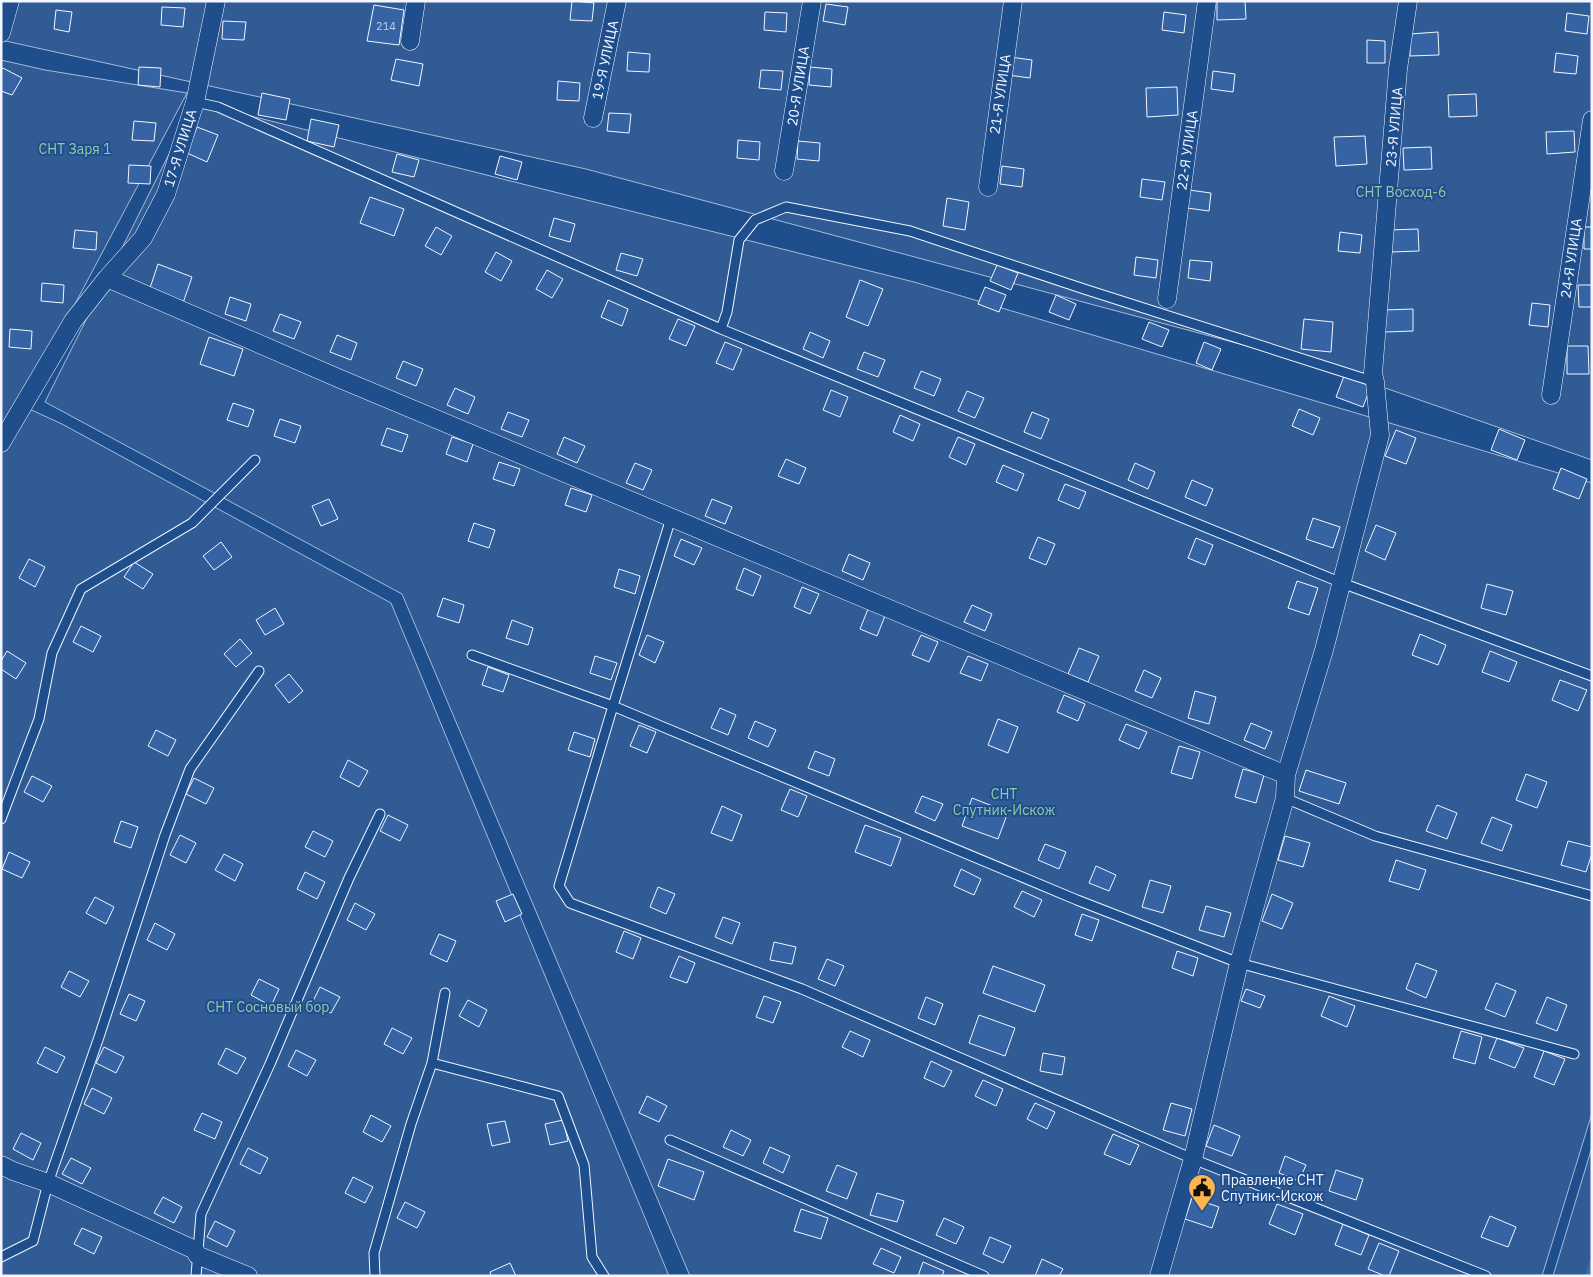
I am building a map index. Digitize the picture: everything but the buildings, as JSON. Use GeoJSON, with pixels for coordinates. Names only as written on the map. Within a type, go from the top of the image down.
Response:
{"type":"FeatureCollection","features":[{"type":"Feature","properties":{"kind":"street"},"geometry":{"type":"LineString","coordinates":[[1,33],[10,1]]}},
{"type":"Feature","properties":{"kind":"street","name":"17-Я УЛИЦА"},"geometry":{"type":"LineString","coordinates":[[1,443],[74,321],[107,278],[143,238],[166,194],[195,102],[216,1]]}},
{"type":"Feature","properties":{"kind":"street"},"geometry":{"type":"LineString","coordinates":[[410,41],[416,1]]}},
{"type":"Feature","properties":{"kind":"street","name":"19-Я УЛИЦА"},"geometry":{"type":"LineString","coordinates":[[593,118],[617,1]]}},
{"type":"Feature","properties":{"kind":"street","name":"20-Я УЛИЦА"},"geometry":{"type":"LineString","coordinates":[[784,171],[812,1]]}},
{"type":"Feature","properties":{"kind":"street","name":"21-Я УЛИЦА"},"geometry":{"type":"LineString","coordinates":[[988,187],[1013,1]]}},
{"type":"Feature","properties":{"kind":"street","name":"22-Я УЛИЦА"},"geometry":{"type":"LineString","coordinates":[[1167,299],[1208,1]]}},
{"type":"Feature","properties":{"kind":"street","name":"23-Я УЛИЦА"},"geometry":{"type":"LineString","coordinates":[[1159,1276],[1193,1159],[1238,962],[1285,798],[1286,775],[1324,650],[1380,435],[1374,378],[1398,68],[1408,1]]}},
{"type":"Feature","properties":{"kind":"street","name":"24-Я УЛИЦА"},"geometry":{"type":"LineString","coordinates":[[1551,395],[1592,120]]}},
{"type":"Feature","properties":{"kind":"street"},"geometry":{"type":"LineString","coordinates":[[107,278],[338,378],[1286,775]]}},
{"type":"Feature","properties":{"kind":"street"},"geometry":{"type":"LineString","coordinates":[[1,1165],[48,1183],[195,1250],[197,1255],[248,1276]]}},
{"type":"Feature","properties":{"kind":"lane"},"geometry":{"type":"LineString","coordinates":[[195,102],[218,107],[721,330],[1342,583],[1592,676]]}},
{"type":"Feature","properties":{"kind":"lane"},"geometry":{"type":"LineString","coordinates":[[721,330],[727,312],[738,240],[755,220],[786,207],[910,231],[1093,292],[1374,378]]}},
{"type":"Feature","properties":{"kind":"lane"},"geometry":{"type":"LineString","coordinates":[[1,819],[39,720],[52,653],[81,589],[192,523],[255,460]]}},
{"type":"Feature","properties":{"kind":"lane"},"geometry":{"type":"LineString","coordinates":[[671,518],[559,886],[570,903],[802,989],[1193,1159],[1486,1276]]}},
{"type":"Feature","properties":{"kind":"lane"},"geometry":{"type":"LineString","coordinates":[[472,655],[613,706],[1059,893],[1238,962],[1574,1054]]}},
{"type":"Feature","properties":{"kind":"lane"},"geometry":{"type":"LineString","coordinates":[[1,1257],[33,1241],[48,1183],[99,1037],[165,835],[190,769],[259,671]]}},
{"type":"Feature","properties":{"kind":"lane"},"geometry":{"type":"LineString","coordinates":[[1285,798],[1375,836],[1592,896]]}},
{"type":"Feature","properties":{"kind":"lane"},"geometry":{"type":"LineString","coordinates":[[196,1276],[201,1214],[270,1064],[350,878],[380,814]]}},
{"type":"Feature","properties":{"kind":"lane"},"geometry":{"type":"LineString","coordinates":[[375,1276],[374,1253],[411,1124],[432,1063],[445,993]]}},
{"type":"Feature","properties":{"kind":"lane"},"geometry":{"type":"LineString","coordinates":[[432,1063],[558,1096],[584,1165],[592,1257],[604,1276]]}},
{"type":"Feature","properties":{"kind":"lane"},"geometry":{"type":"LineString","coordinates":[[670,1140],[984,1276]]}},
{"type":"Feature","properties":{"kind":"shaded area","name":"СНТ Восход-6"},"geometry":{"type":"Polygon","coordinates":[[[1,1],[1592,1],[1592,460],[1322,366],[586,169],[1,40],[1,1]]]}},
{"type":"Feature","properties":{"kind":"shaded area","name":"СНТ Заря 1"},"geometry":{"type":"Polygon","coordinates":[[[1,60],[45,70],[187,93],[76,302],[1,431],[1,60]]]}},
{"type":"Feature","properties":{"kind":"shaded area","name":"СНТ Спутник-Искож"},"geometry":{"type":"Polygon","coordinates":[[[195,102],[914,282],[1592,483],[1592,1113],[1542,1276],[690,1276],[402,594],[45,402],[195,102]]]}},
{"type":"Feature","properties":{"kind":"shaded area","name":"СНТ Сосновый бор"},"geometry":{"type":"Polygon","coordinates":[[[27,408],[62,424],[391,603],[669,1276],[1,1276],[1,452],[27,408]]]}},
{"type":"Feature","properties":{"kind":"shaded area"},"geometry":{"type":"Polygon","coordinates":[[[1592,1147],[1592,1276],[1553,1276],[1592,1147]]]}},
{"type":"Feature","properties":{"kind":"waterway"},"geometry":{"type":"LineString","coordinates":[[1588,1276],[1592,1262]]}},
{"type":"Feature","properties":{"kind":"place","name":"Правление СНТ Спутник-Искож"},"geometry":{"type":"Point","coordinates":[1202,1212]}}]}
